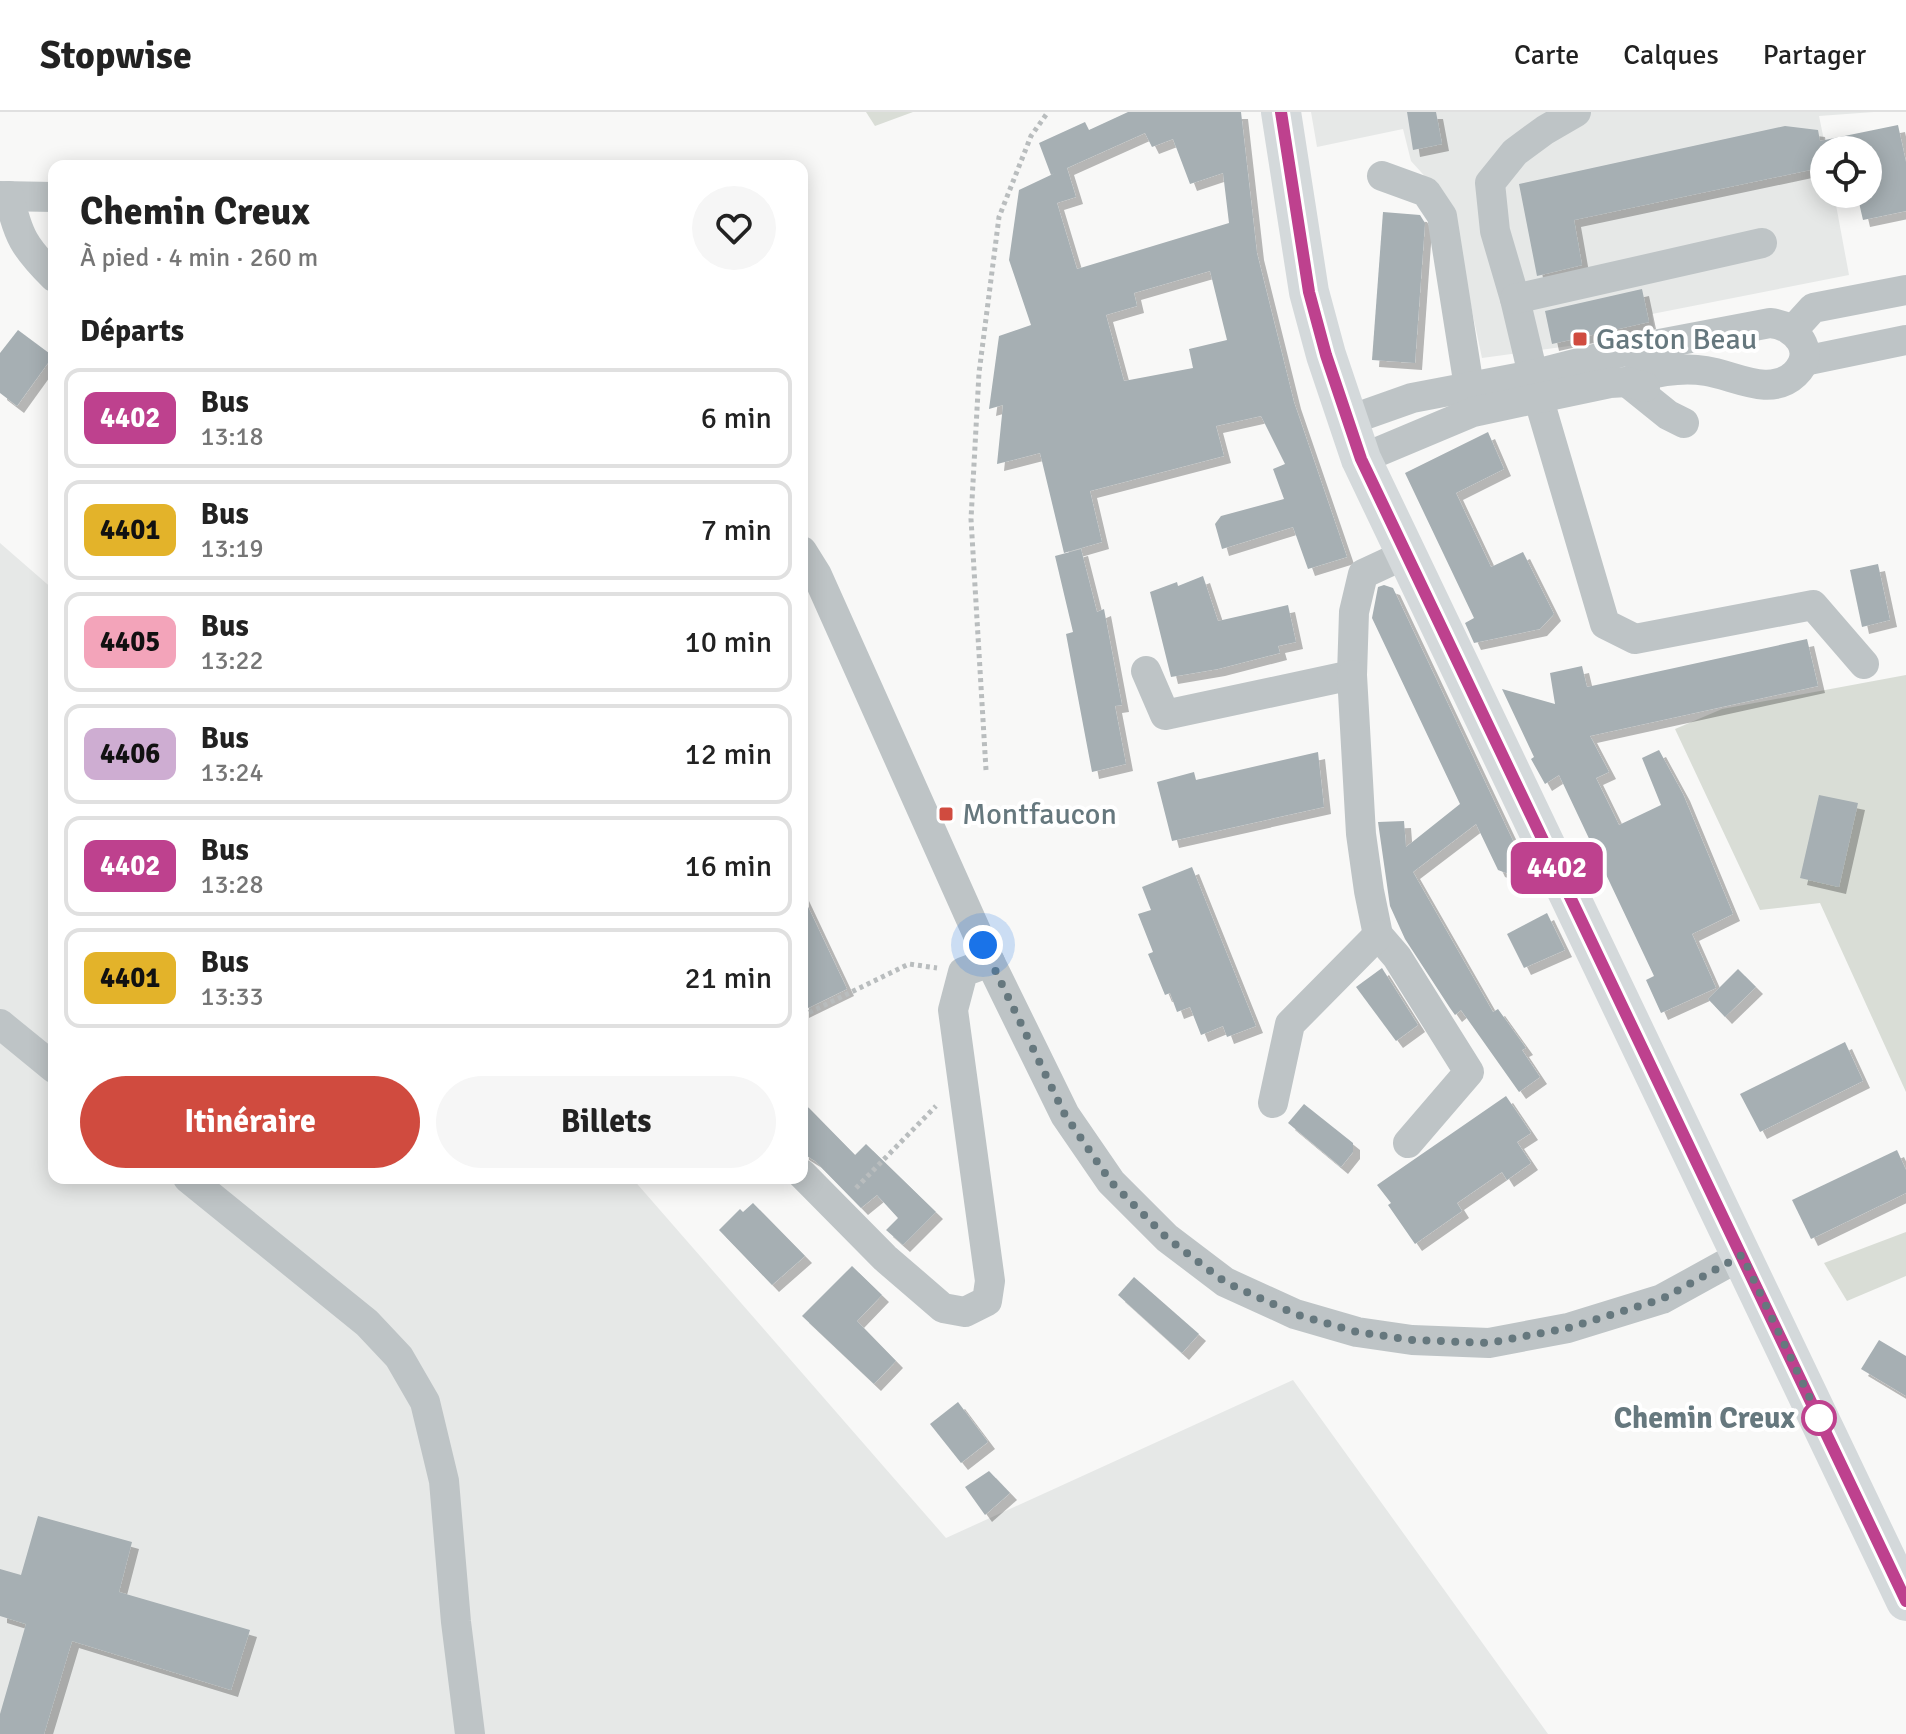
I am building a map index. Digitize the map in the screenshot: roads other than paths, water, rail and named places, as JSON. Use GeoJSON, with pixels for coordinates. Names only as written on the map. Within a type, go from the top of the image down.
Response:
{"type":"FeatureCollection","features":[{"type":"Feature","properties":{"kind":"main road"},"geometry":{"type":"LineString","coordinates":[[1281,112],[1309,292],[1361,459],[1906,1601]]}},
{"type":"Feature","properties":{"kind":"street"},"geometry":{"type":"LineString","coordinates":[[1576,112],[1515,152],[1490,183],[1495,231],[1515,299],[1535,388],[1605,624],[1635,639],[1813,605],[1864,664]]}},
{"type":"Feature","properties":{"kind":"street"},"geometry":{"type":"LineString","coordinates":[[1382,176],[1426,192],[1442,216],[1470,400]]}},
{"type":"Feature","properties":{"kind":"street"},"geometry":{"type":"LineString","coordinates":[[48,197],[4,196],[17,230],[35,258],[48,271]]}},
{"type":"Feature","properties":{"kind":"street"},"geometry":{"type":"LineString","coordinates":[[1515,299],[1762,243]]}},
{"type":"Feature","properties":{"kind":"street"},"geometry":{"type":"LineString","coordinates":[[1793,330],[1813,308],[1906,290]]}},
{"type":"Feature","properties":{"kind":"street"},"geometry":{"type":"LineString","coordinates":[[1535,388],[1633,349],[1770,323],[1782,324],[1793,330],[1801,337],[1804,349],[1804,361],[1794,375],[1765,386],[1704,371],[1644,374],[1627,382]]}},
{"type":"Feature","properties":{"kind":"street"},"geometry":{"type":"LineString","coordinates":[[1804,361],[1906,340]]}},
{"type":"Feature","properties":{"kind":"street"},"geometry":{"type":"LineString","coordinates":[[1347,421],[1412,398],[1470,400],[1535,388],[1627,382],[1657,390],[1677,401],[1685,430]]}},
{"type":"Feature","properties":{"kind":"street"},"geometry":{"type":"LineString","coordinates":[[1361,459],[1470,400]]}},
{"type":"Feature","properties":{"kind":"street"},"geometry":{"type":"LineString","coordinates":[[1406,554],[1363,574],[1354,612],[1352,675],[1361,834],[1378,935],[1397,957],[1469,1072],[1408,1143]]}},
{"type":"Feature","properties":{"kind":"street"},"geometry":{"type":"LineString","coordinates":[[808,562],[823,590],[976,967],[1065,1115],[1111,1182],[1167,1238],[1225,1282],[1295,1314],[1357,1332],[1412,1340],[1489,1343],[1568,1328],[1662,1299],[1742,1255]]}},
{"type":"Feature","properties":{"kind":"street"},"geometry":{"type":"LineString","coordinates":[[1146,671],[1165,715],[1352,675]]}},
{"type":"Feature","properties":{"kind":"street"},"geometry":{"type":"LineString","coordinates":[[1273,1103],[1290,1024],[1378,935]]}},
{"type":"Feature","properties":{"kind":"street"},"geometry":{"type":"LineString","coordinates":[[808,1180],[885,1258],[943,1308],[965,1312],[987,1301],[990,1281],[953,1010],[976,967]]}},
{"type":"Feature","properties":{"kind":"street"},"geometry":{"type":"LineString","coordinates":[[0,1024],[48,1063]]}},
{"type":"Feature","properties":{"kind":"street"},"geometry":{"type":"LineString","coordinates":[[195,1184],[367,1323],[399,1357],[425,1402],[444,1481],[456,1622],[470,1734]]}},
{"type":"Feature","properties":{"kind":"place","name":"Gaston Beau"},"geometry":{"type":"Point","coordinates":[1580,339]}},
{"type":"Feature","properties":{"kind":"place","name":"Montfaucon"},"geometry":{"type":"Point","coordinates":[946,814]}},
{"type":"Feature","properties":{"kind":"place","name":"Chemin Creux"},"geometry":{"type":"Point","coordinates":[1819,1418]}}]}
